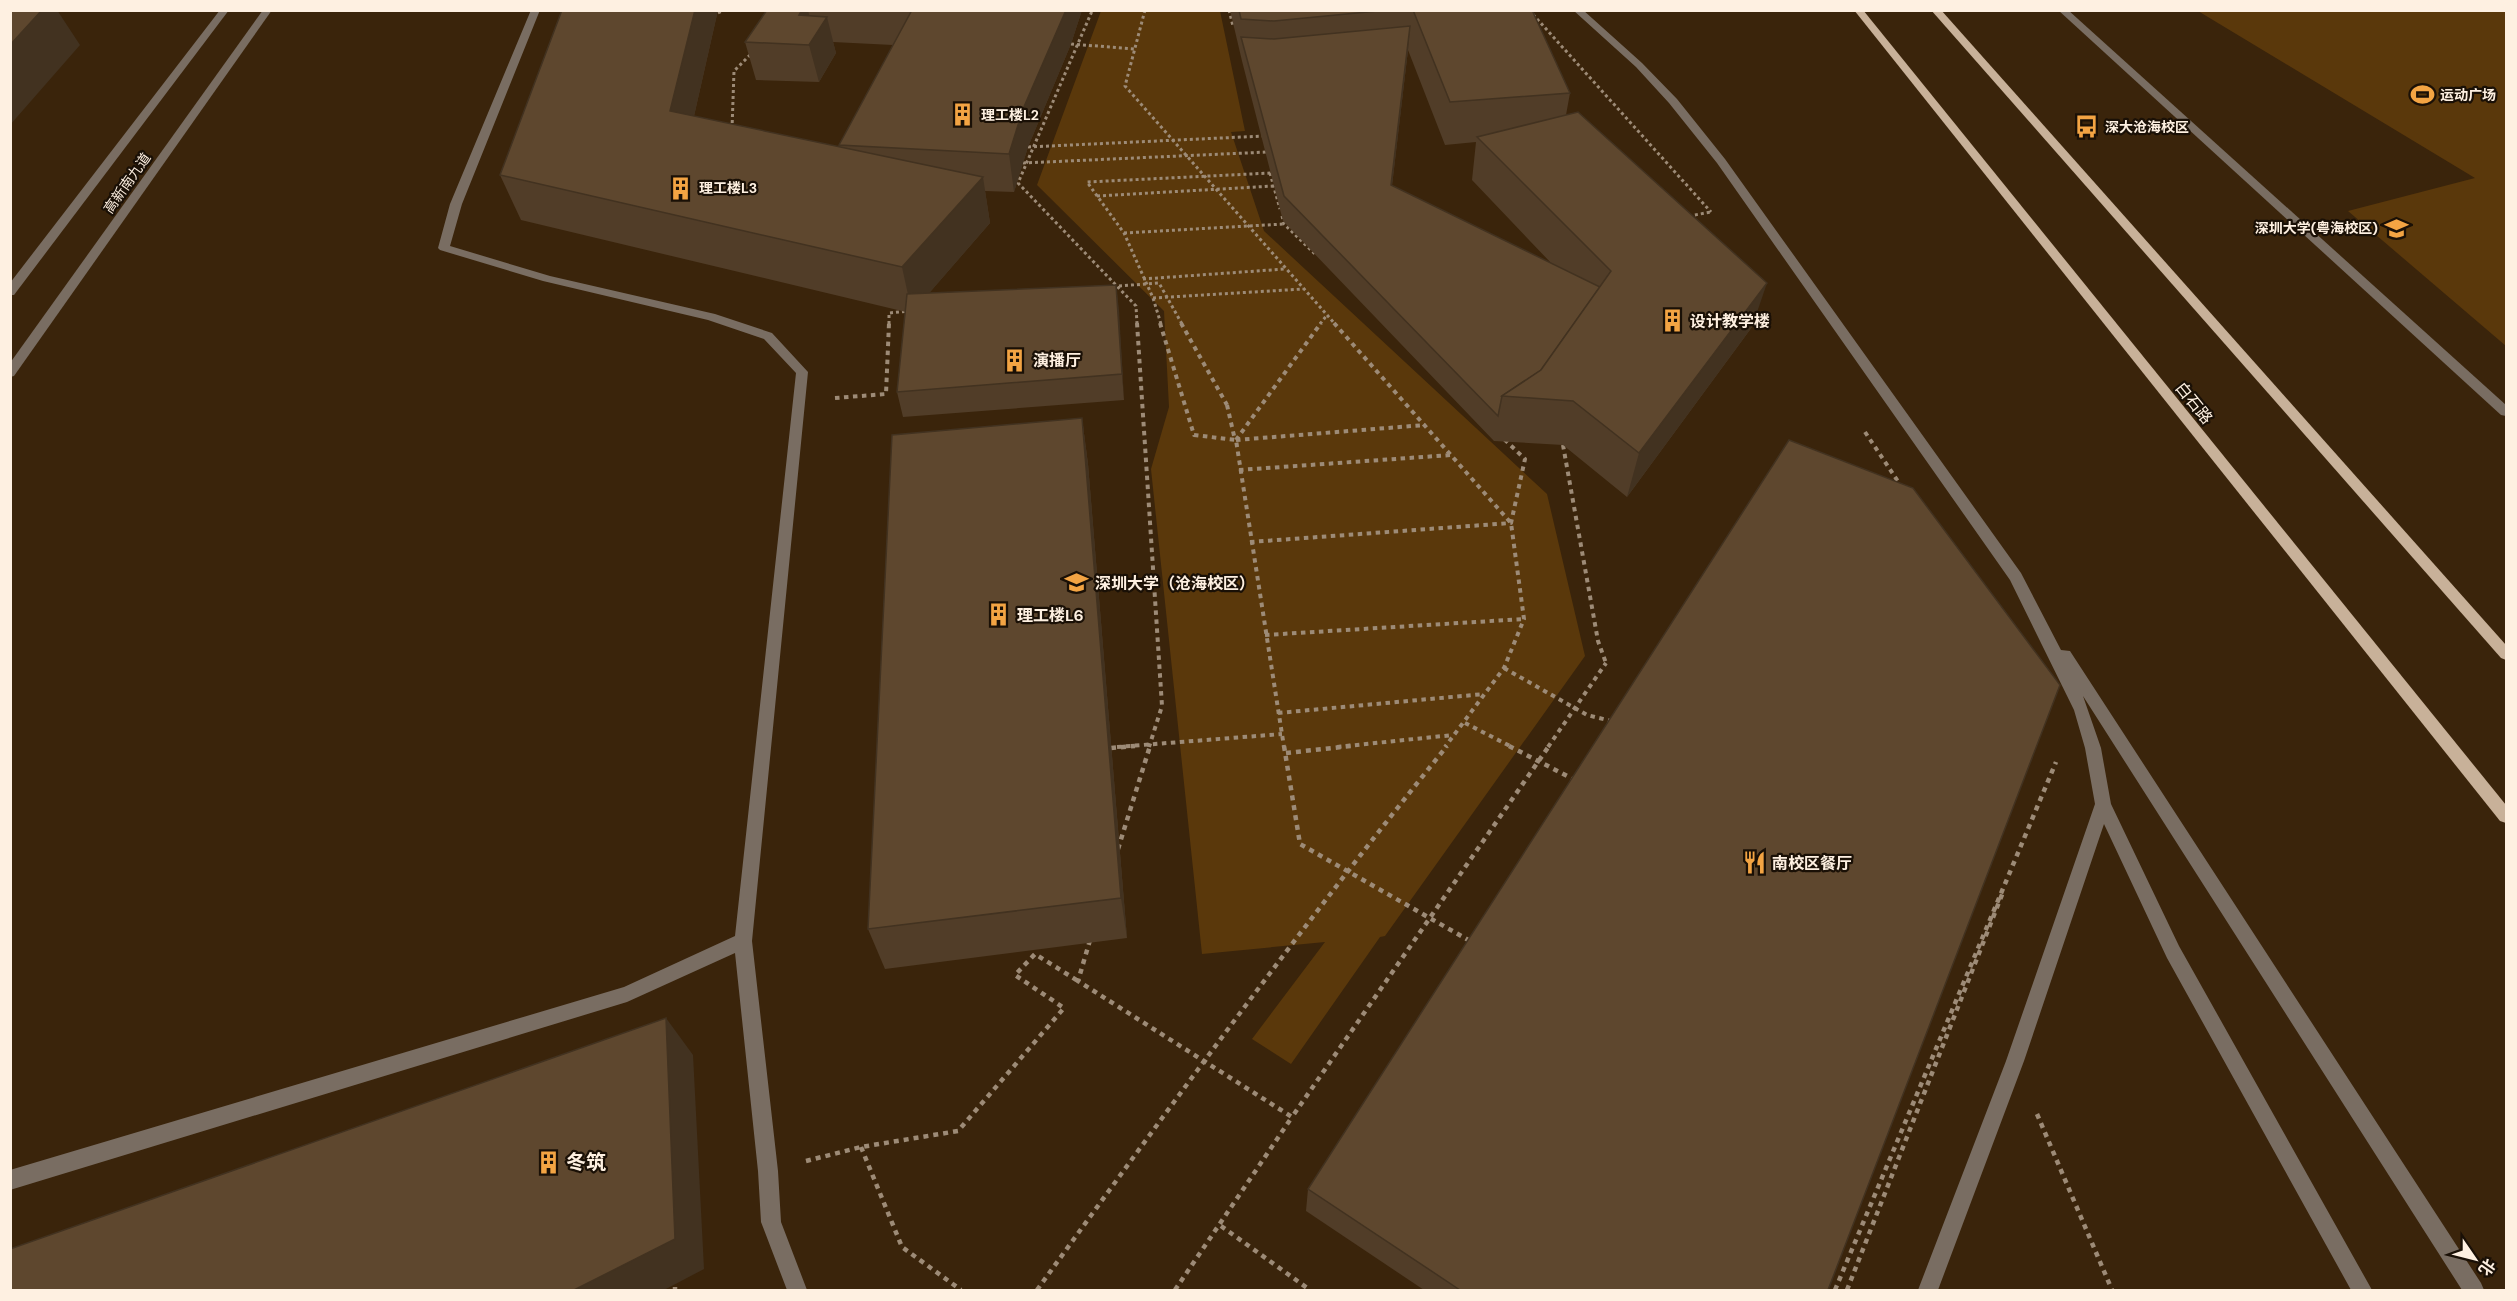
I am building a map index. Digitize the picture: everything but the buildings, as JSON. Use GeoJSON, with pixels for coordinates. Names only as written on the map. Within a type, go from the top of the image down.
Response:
{"type":"FeatureCollection","features":[{"type":"Feature","properties":{"kind":"main road","name":"白石路"},"geometry":{"type":"LineString","coordinates":[[1858,10],[2506,816]]}},
{"type":"Feature","properties":{"kind":"main road"},"geometry":{"type":"LineString","coordinates":[[1935,10],[2506,654]]}},
{"type":"Feature","properties":{"kind":"street","name":"高新南九道"},"geometry":{"type":"LineString","coordinates":[[10,292],[225,10]]}},
{"type":"Feature","properties":{"kind":"street","name":"高新南九道"},"geometry":{"type":"LineString","coordinates":[[10,373],[268,10]]}},
{"type":"Feature","properties":{"kind":"street"},"geometry":{"type":"LineString","coordinates":[[536,10],[456,204],[444,248],[547,279],[711,317],[768,336],[802,372],[743,940],[768,1171],[771,1221],[797,1290]]}},
{"type":"Feature","properties":{"kind":"street"},"geometry":{"type":"LineString","coordinates":[[1577,10],[1639,65],[1673,101],[1721,161],[2016,577],[2474,1290]]}},
{"type":"Feature","properties":{"kind":"street"},"geometry":{"type":"LineString","coordinates":[[2062,10],[2506,412]]}},
{"type":"Feature","properties":{"kind":"street"},"geometry":{"type":"LineString","coordinates":[[2016,577],[2082,710],[2093,748],[2103,804],[2173,952],[2362,1290]]}},
{"type":"Feature","properties":{"kind":"street"},"geometry":{"type":"LineString","coordinates":[[1928,1290],[2015,1061],[2103,804]]}},
{"type":"Feature","properties":{"kind":"street"},"geometry":{"type":"LineString","coordinates":[[10,1180],[627,994],[743,940]]}},
{"type":"Feature","properties":{"kind":"path"},"geometry":{"type":"LineString","coordinates":[[718,13],[724,10]]}},
{"type":"Feature","properties":{"kind":"path"},"geometry":{"type":"LineString","coordinates":[[1087,10],[1092,11],[1018,183],[1136,306],[1162,706],[1116,855]]}},
{"type":"Feature","properties":{"kind":"path"},"geometry":{"type":"LineString","coordinates":[[1145,10],[1125,86],[1512,523]]}},
{"type":"Feature","properties":{"kind":"path"},"geometry":{"type":"LineString","coordinates":[[1229,10],[1236,33]]}},
{"type":"Feature","properties":{"kind":"path"},"geometry":{"type":"LineString","coordinates":[[1529,10],[1718,219]]}},
{"type":"Feature","properties":{"kind":"path"},"geometry":{"type":"LineString","coordinates":[[1071,45],[1135,49]]}},
{"type":"Feature","properties":{"kind":"path"},"geometry":{"type":"LineString","coordinates":[[732,135],[734,71],[757,48]]}},
{"type":"Feature","properties":{"kind":"path"},"geometry":{"type":"LineString","coordinates":[[1261,125],[1268,152],[1270,173],[1284,224],[1319,258]]}},
{"type":"Feature","properties":{"kind":"path"},"geometry":{"type":"LineString","coordinates":[[1028,147],[1264,136]]}},
{"type":"Feature","properties":{"kind":"path"},"geometry":{"type":"LineString","coordinates":[[1023,163],[1268,152]]}},
{"type":"Feature","properties":{"kind":"path"},"geometry":{"type":"LineString","coordinates":[[1270,173],[1086,182],[1124,233],[1143,279],[1154,298],[1194,435],[1236,440],[1425,425]]}},
{"type":"Feature","properties":{"kind":"path"},"geometry":{"type":"LineString","coordinates":[[1096,196],[1274,186]]}},
{"type":"Feature","properties":{"kind":"path"},"geometry":{"type":"LineString","coordinates":[[1683,217],[1711,212]]}},
{"type":"Feature","properties":{"kind":"path"},"geometry":{"type":"LineString","coordinates":[[1124,233],[1248,224],[1284,224]]}},
{"type":"Feature","properties":{"kind":"path"},"geometry":{"type":"LineString","coordinates":[[1143,279],[1286,268]]}},
{"type":"Feature","properties":{"kind":"path"},"geometry":{"type":"LineString","coordinates":[[1106,288],[1160,283],[1227,405],[1236,440],[1250,542],[1300,844],[1476,944]]}},
{"type":"Feature","properties":{"kind":"path"},"geometry":{"type":"LineString","coordinates":[[1154,298],[1304,289]]}},
{"type":"Feature","properties":{"kind":"path"},"geometry":{"type":"LineString","coordinates":[[799,400],[886,394],[889,313],[911,310]]}},
{"type":"Feature","properties":{"kind":"path"},"geometry":{"type":"LineString","coordinates":[[1236,440],[1327,315]]}},
{"type":"Feature","properties":{"kind":"path"},"geometry":{"type":"LineString","coordinates":[[1862,427],[1902,486]]}},
{"type":"Feature","properties":{"kind":"path"},"geometry":{"type":"LineString","coordinates":[[1037,1290],[1168,1108],[1346,871],[1465,723],[1504,668],[1524,619],[1512,523],[1524,459],[1499,434]]}},
{"type":"Feature","properties":{"kind":"path"},"geometry":{"type":"LineString","coordinates":[[1175,1290],[1606,663],[1598,641],[1563,445]]}},
{"type":"Feature","properties":{"kind":"path"},"geometry":{"type":"LineString","coordinates":[[1239,470],[1452,455]]}},
{"type":"Feature","properties":{"kind":"path"},"geometry":{"type":"LineString","coordinates":[[1250,542],[1512,523]]}},
{"type":"Feature","properties":{"kind":"path"},"geometry":{"type":"LineString","coordinates":[[1265,635],[1524,619]]}},
{"type":"Feature","properties":{"kind":"path"},"geometry":{"type":"LineString","coordinates":[[1504,668],[1587,715],[1617,722]]}},
{"type":"Feature","properties":{"kind":"path"},"geometry":{"type":"LineString","coordinates":[[1278,713],[1485,694]]}},
{"type":"Feature","properties":{"kind":"path"},"geometry":{"type":"LineString","coordinates":[[1465,723],[1579,782]]}},
{"type":"Feature","properties":{"kind":"path"},"geometry":{"type":"LineString","coordinates":[[1111,748],[1282,734]]}},
{"type":"Feature","properties":{"kind":"path"},"geometry":{"type":"LineString","coordinates":[[1286,753],[1454,735]]}},
{"type":"Feature","properties":{"kind":"path"},"geometry":{"type":"LineString","coordinates":[[1835,1290],[2049,775],[2059,756]]}},
{"type":"Feature","properties":{"kind":"path"},"geometry":{"type":"LineString","coordinates":[[1847,1290],[2049,775]]}},
{"type":"Feature","properties":{"kind":"path"},"geometry":{"type":"LineString","coordinates":[[1078,981],[1092,935]]}},
{"type":"Feature","properties":{"kind":"path"},"geometry":{"type":"LineString","coordinates":[[768,1171],[861,1147],[958,1131],[1064,1008],[1015,975],[1035,954],[1292,1118]]}},
{"type":"Feature","properties":{"kind":"path"},"geometry":{"type":"LineString","coordinates":[[2015,1061],[2112,1290]]}},
{"type":"Feature","properties":{"kind":"path"},"geometry":{"type":"LineString","coordinates":[[861,1147],[902,1247],[961,1290]]}},
{"type":"Feature","properties":{"kind":"path"},"geometry":{"type":"LineString","coordinates":[[1221,1226],[1310,1290]]}},
{"type":"Feature","properties":{"kind":"shaded area"},"geometry":{"type":"Polygon","coordinates":[[[1101,11],[1220,11],[1245,131],[1231,132],[1264,231],[1547,494],[1585,656],[1385,936],[1380,937],[1291,1064],[1252,1039],[1325,942],[1202,954],[1151,469],[1169,407],[1164,311],[1037,185],[1101,11]]]}},
{"type":"Feature","properties":{"kind":"shaded area","name":"运动广场"},"geometry":{"type":"Polygon","coordinates":[[[2198,11],[2506,11],[2506,346],[2348,211],[2475,178],[2198,11]]]}},
{"type":"Feature","properties":{"kind":"place","name":"运动广场"},"geometry":{"type":"Point","coordinates":[2422,95]}},
{"type":"Feature","properties":{"kind":"place","name":"理工楼L2"},"geometry":{"type":"Point","coordinates":[963,115]}},
{"type":"Feature","properties":{"kind":"place","name":"深大沧海校区"},"geometry":{"type":"Point","coordinates":[2087,127]}},
{"type":"Feature","properties":{"kind":"place","name":"理工楼L3"},"geometry":{"type":"Point","coordinates":[681,188]}},
{"type":"Feature","properties":{"kind":"place","name":"深圳大学(粤海校区)"},"geometry":{"type":"Point","coordinates":[2396,228]}},
{"type":"Feature","properties":{"kind":"place","name":"设计教学楼"},"geometry":{"type":"Point","coordinates":[1672,321]}},
{"type":"Feature","properties":{"kind":"place","name":"演播厅"},"geometry":{"type":"Point","coordinates":[1015,360]}},
{"type":"Feature","properties":{"kind":"place","name":"深圳大学（沧海校区）"},"geometry":{"type":"Point","coordinates":[1077,583]}},
{"type":"Feature","properties":{"kind":"place","name":"理工楼L6"},"geometry":{"type":"Point","coordinates":[999,615]}},
{"type":"Feature","properties":{"kind":"place","name":"南校区餐厅"},"geometry":{"type":"Point","coordinates":[1754,863]}},
{"type":"Feature","properties":{"kind":"place","name":"冬筑"},"geometry":{"type":"Point","coordinates":[548,1162]}}]}
